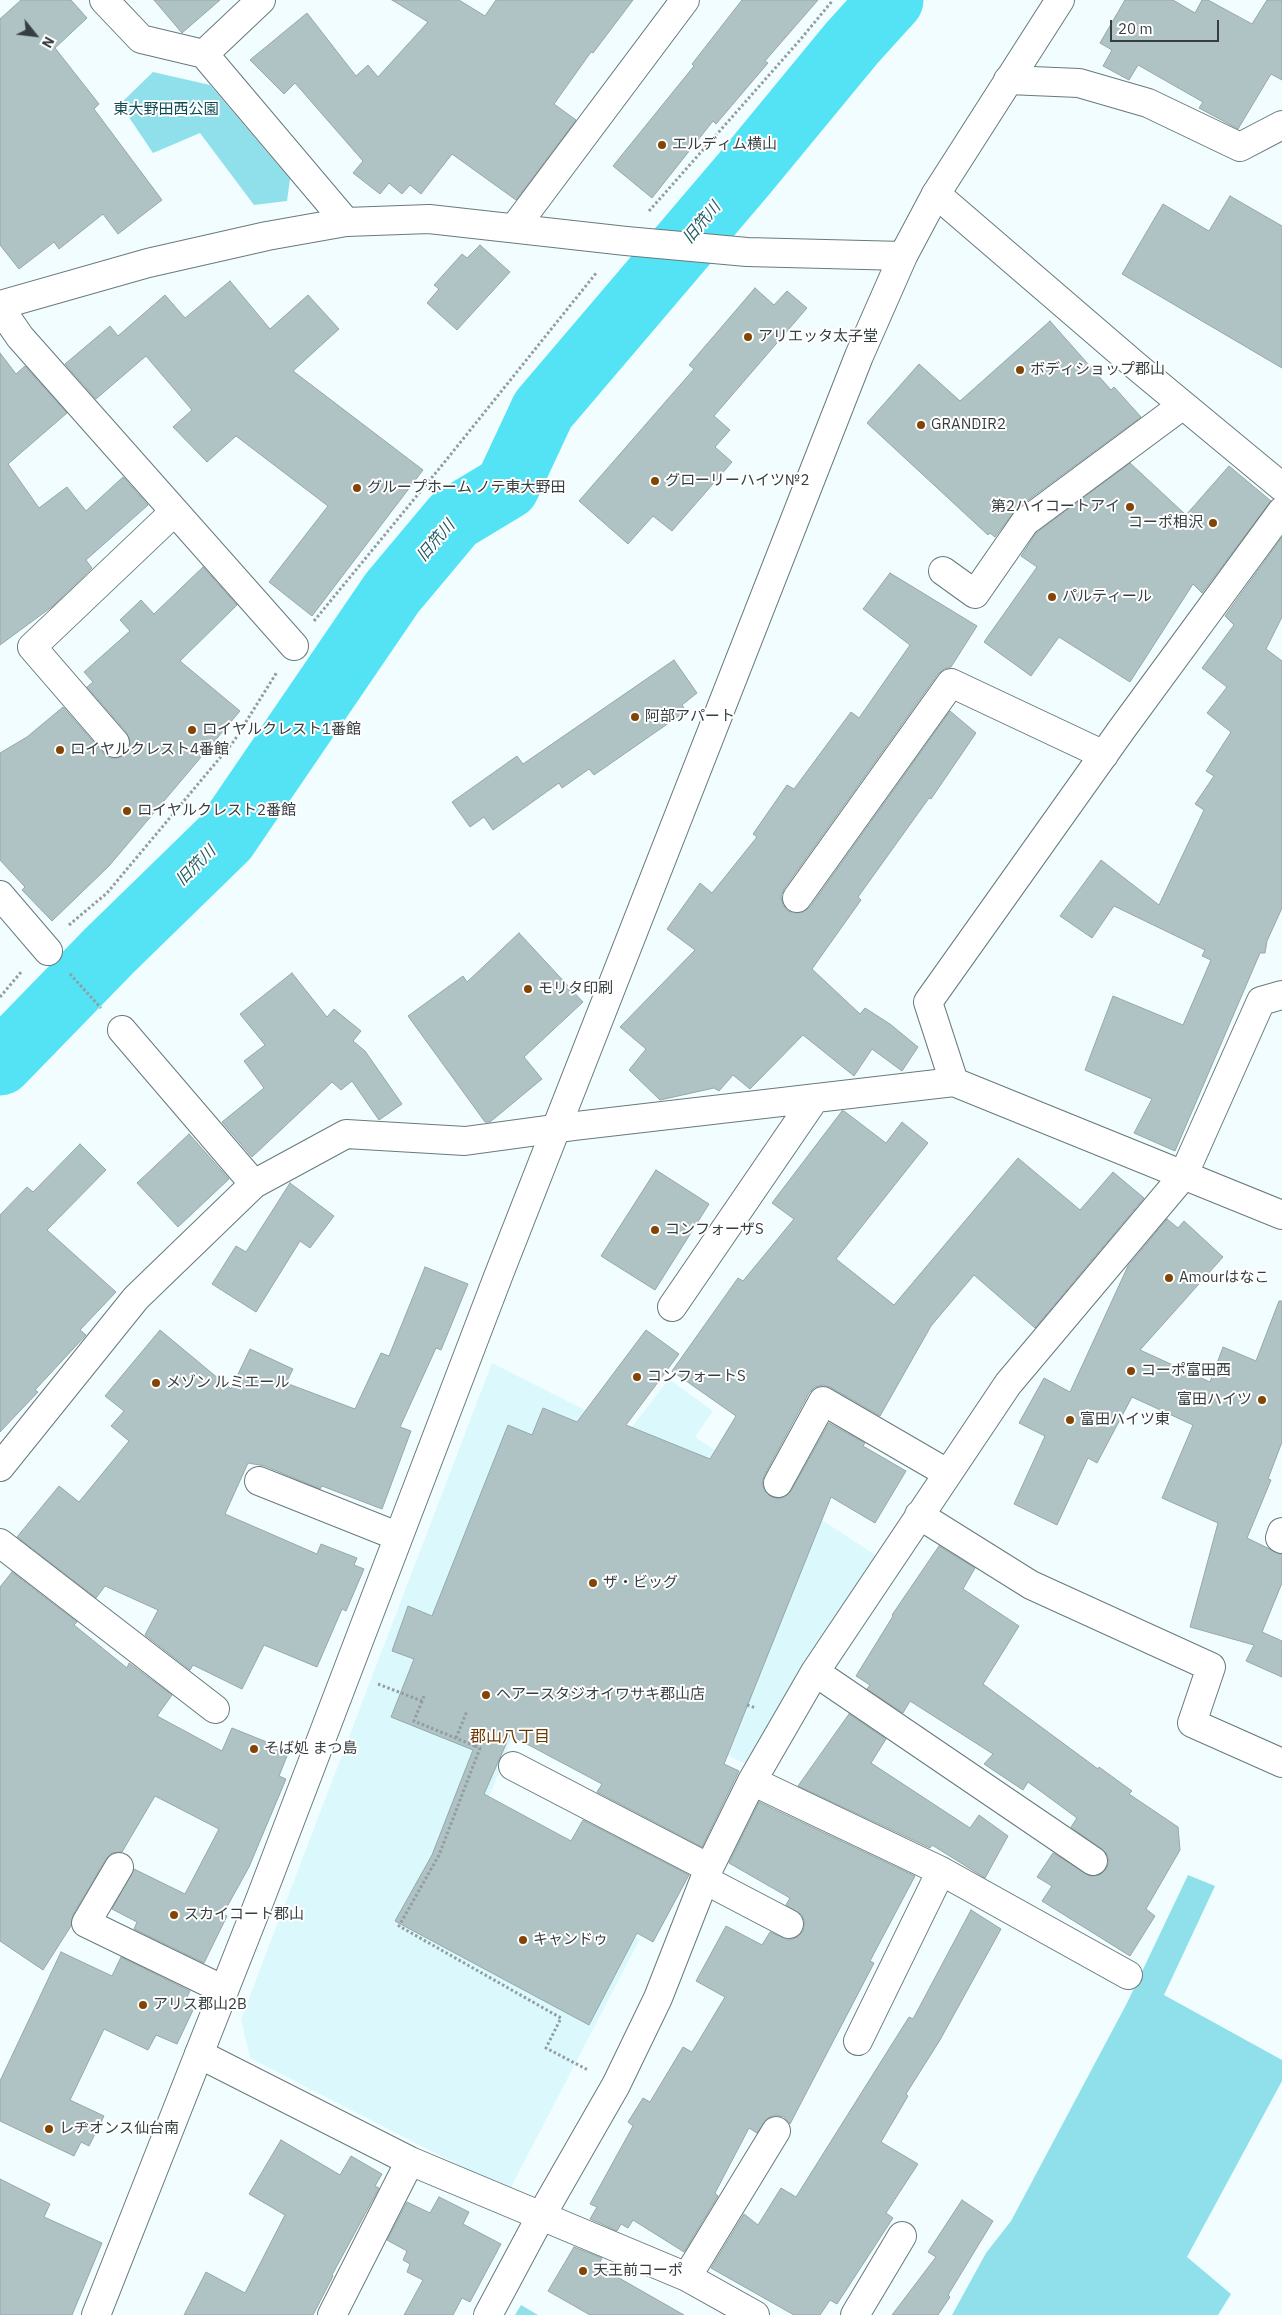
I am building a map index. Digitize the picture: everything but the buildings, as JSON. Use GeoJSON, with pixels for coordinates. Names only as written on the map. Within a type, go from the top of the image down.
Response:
{"type":"FeatureCollection","features":[{"type":"Feature","properties":{"kind":"street"},"geometry":{"type":"LineString","coordinates":[[104,0],[141,39],[204,54],[346,222]]}},
{"type":"Feature","properties":{"kind":"street"},"geometry":{"type":"LineString","coordinates":[[204,54],[261,0]]}},
{"type":"Feature","properties":{"kind":"street"},"geometry":{"type":"LineString","coordinates":[[515,227],[686,0]]}},
{"type":"Feature","properties":{"kind":"street"},"geometry":{"type":"LineString","coordinates":[[96,2315],[224,1990],[397,1536],[852,375],[903,256],[936,194],[1060,0]]}},
{"type":"Feature","properties":{"kind":"street"},"geometry":{"type":"LineString","coordinates":[[1008,80],[1079,83],[1122,95],[1148,103],[1240,147],[1282,125]]}},
{"type":"Feature","properties":{"kind":"street"},"geometry":{"type":"LineString","coordinates":[[936,194],[1282,487]]}},
{"type":"Feature","properties":{"kind":"street"},"geometry":{"type":"LineString","coordinates":[[294,646],[20,337],[0,306],[148,263],[267,236],[346,222],[429,219],[515,227],[626,241],[747,252],[903,256]]}},
{"type":"Feature","properties":{"kind":"street"},"geometry":{"type":"LineString","coordinates":[[943,571],[975,594],[1025,522],[1184,405]]}},
{"type":"Feature","properties":{"kind":"street"},"geometry":{"type":"LineString","coordinates":[[954,1082],[928,1002],[1104,755],[1282,511]]}},
{"type":"Feature","properties":{"kind":"street"},"geometry":{"type":"LineString","coordinates":[[115,742],[32,647],[174,512]]}},
{"type":"Feature","properties":{"kind":"street"},"geometry":{"type":"LineString","coordinates":[[796,898],[951,683],[1104,755]]}},
{"type":"Feature","properties":{"kind":"street"},"geometry":{"type":"LineString","coordinates":[[0,895],[48,951]]}},
{"type":"Feature","properties":{"kind":"street"},"geometry":{"type":"LineString","coordinates":[[488,2315],[541,2216],[616,2085],[658,1998],[707,1874],[752,1781],[815,1672],[1008,1384],[1182,1176],[1261,1000],[1282,995]]}},
{"type":"Feature","properties":{"kind":"street"},"geometry":{"type":"LineString","coordinates":[[122,1030],[254,1184]]}},
{"type":"Feature","properties":{"kind":"street"},"geometry":{"type":"LineString","coordinates":[[0,1467],[136,1298],[254,1184],[346,1134],[465,1141],[556,1128],[954,1082],[1182,1176],[1277,1205]]}},
{"type":"Feature","properties":{"kind":"street"},"geometry":{"type":"LineString","coordinates":[[672,1307],[815,1098]]}},
{"type":"Feature","properties":{"kind":"street"},"geometry":{"type":"LineString","coordinates":[[778,1483],[822,1401],[948,1472]]}},
{"type":"Feature","properties":{"kind":"street"},"geometry":{"type":"LineString","coordinates":[[258,1481],[397,1536]]}},
{"type":"Feature","properties":{"kind":"street"},"geometry":{"type":"LineString","coordinates":[[919,1515],[1030,1585],[1211,1666],[1192,1723],[1282,1763]]}},
{"type":"Feature","properties":{"kind":"street"},"geometry":{"type":"LineString","coordinates":[[1282,1532],[1280,1538],[1282,1539]]}},
{"type":"Feature","properties":{"kind":"street"},"geometry":{"type":"LineString","coordinates":[[0,1543],[215,1709]]}},
{"type":"Feature","properties":{"kind":"street"},"geometry":{"type":"LineString","coordinates":[[815,1672],[1093,1861]]}},
{"type":"Feature","properties":{"kind":"street"},"geometry":{"type":"LineString","coordinates":[[513,1766],[707,1874],[788,1924]]}},
{"type":"Feature","properties":{"kind":"street"},"geometry":{"type":"LineString","coordinates":[[752,1781],[941,1871],[1128,1975]]}},
{"type":"Feature","properties":{"kind":"street"},"geometry":{"type":"LineString","coordinates":[[119,1867],[86,1923],[224,1990]]}},
{"type":"Feature","properties":{"kind":"street"},"geometry":{"type":"LineString","coordinates":[[858,2041],[941,1871]]}},
{"type":"Feature","properties":{"kind":"street"},"geometry":{"type":"LineString","coordinates":[[199,2054],[410,2161],[687,2277],[755,2315]]}},
{"type":"Feature","properties":{"kind":"street"},"geometry":{"type":"LineString","coordinates":[[687,2277],[776,2131]]}},
{"type":"Feature","properties":{"kind":"street"},"geometry":{"type":"LineString","coordinates":[[332,2315],[410,2161]]}},
{"type":"Feature","properties":{"kind":"street"},"geometry":{"type":"LineString","coordinates":[[855,2315],[902,2236]]}},
{"type":"Feature","properties":{"kind":"path"},"geometry":{"type":"LineString","coordinates":[[648,212],[833,0]]}},
{"type":"Feature","properties":{"kind":"path"},"geometry":{"type":"LineString","coordinates":[[48,951],[122,1030]]}},
{"type":"Feature","properties":{"kind":"path"},"geometry":{"type":"LineString","coordinates":[[374,1683],[422,1701]]}},
{"type":"Feature","properties":{"kind":"path"},"geometry":{"type":"LineString","coordinates":[[425,1694],[414,1721],[480,1748],[439,1856],[399,1926],[561,2018],[546,2048],[616,2085]]}},
{"type":"Feature","properties":{"kind":"path"},"geometry":{"type":"LineString","coordinates":[[456,1738],[467,1711]]}},
{"type":"Feature","properties":{"kind":"path"},"geometry":{"type":"LineString","coordinates":[[475,1746],[478,1740]]}},
{"type":"Feature","properties":{"kind":"shaded area"},"geometry":{"type":"Polygon","coordinates":[[[492,1363],[628,1432],[669,1379],[713,1411],[695,1437],[877,1556],[748,1765],[645,1717],[528,1695],[469,1850],[640,1939],[509,2191],[250,2058],[241,2019],[492,1363]]]}},
{"type":"Feature","properties":{"kind":"green space","name":"東大野田西公園"},"geometry":{"type":"Polygon","coordinates":[[[153,72],[210,85],[290,179],[287,201],[254,205],[200,133],[153,153],[120,104],[153,72]]]}},
{"type":"Feature","properties":{"kind":"green space"},"geometry":{"type":"Polygon","coordinates":[[[1188,1875],[1215,1886],[1164,1995],[1282,2060],[1282,2081],[1187,2257],[1231,2294],[1218,2315],[952,2315],[986,2253],[1011,2221],[1127,2003],[1188,1875]]]}},
{"type":"Feature","properties":{"kind":"green space"},"geometry":{"type":"Polygon","coordinates":[[[521,2305],[538,2315],[515,2315],[521,2305]]]}},
{"type":"Feature","properties":{"kind":"waterway","name":"旧笊川"},"geometry":{"type":"LineString","coordinates":[[0,1063],[109,951],[225,838],[392,593],[454,519],[507,487],[543,410],[744,174],[852,43],[891,0]]}},
{"type":"Feature","properties":{"kind":"place","name":"エルディム横山"},"geometry":{"type":"Point","coordinates":[662,145]}},
{"type":"Feature","properties":{"kind":"place","name":"アリエッタ太子堂"},"geometry":{"type":"Point","coordinates":[748,337]}},
{"type":"Feature","properties":{"kind":"place","name":"ボディショップ郡山"},"geometry":{"type":"Point","coordinates":[1020,370]}},
{"type":"Feature","properties":{"kind":"place","name":"GRANDIR2"},"geometry":{"type":"Point","coordinates":[921,425]}},
{"type":"Feature","properties":{"kind":"place","name":"グローリーハイツ№2"},"geometry":{"type":"Point","coordinates":[655,481]}},
{"type":"Feature","properties":{"kind":"place","name":"グループホーム ノテ東大野田"},"geometry":{"type":"Point","coordinates":[357,488]}},
{"type":"Feature","properties":{"kind":"place","name":"第2ハイコートアイ"},"geometry":{"type":"Point","coordinates":[1130,507]}},
{"type":"Feature","properties":{"kind":"place","name":"コーポ相沢"},"geometry":{"type":"Point","coordinates":[1213,523]}},
{"type":"Feature","properties":{"kind":"place","name":"パルティール"},"geometry":{"type":"Point","coordinates":[1052,597]}},
{"type":"Feature","properties":{"kind":"place","name":"阿部アパート"},"geometry":{"type":"Point","coordinates":[635,717]}},
{"type":"Feature","properties":{"kind":"place","name":"ロイヤルクレスト1番館"},"geometry":{"type":"Point","coordinates":[192,730]}},
{"type":"Feature","properties":{"kind":"place","name":"ロイヤルクレスト4番館"},"geometry":{"type":"Point","coordinates":[60,750]}},
{"type":"Feature","properties":{"kind":"place","name":"ロイヤルクレスト2番館"},"geometry":{"type":"Point","coordinates":[127,811]}},
{"type":"Feature","properties":{"kind":"place","name":"モリタ印刷"},"geometry":{"type":"Point","coordinates":[528,989]}},
{"type":"Feature","properties":{"kind":"place","name":"コンフォーザS"},"geometry":{"type":"Point","coordinates":[655,1230]}},
{"type":"Feature","properties":{"kind":"place","name":"Amourはなこ"},"geometry":{"type":"Point","coordinates":[1169,1278]}},
{"type":"Feature","properties":{"kind":"place","name":"コーポ富田西"},"geometry":{"type":"Point","coordinates":[1131,1371]}},
{"type":"Feature","properties":{"kind":"place","name":"コンフォートS"},"geometry":{"type":"Point","coordinates":[637,1377]}},
{"type":"Feature","properties":{"kind":"place","name":"メゾン ルミエール"},"geometry":{"type":"Point","coordinates":[156,1383]}},
{"type":"Feature","properties":{"kind":"place","name":"富田ハイツ"},"geometry":{"type":"Point","coordinates":[1262,1400]}},
{"type":"Feature","properties":{"kind":"place","name":"富田ハイツ東"},"geometry":{"type":"Point","coordinates":[1070,1420]}},
{"type":"Feature","properties":{"kind":"place","name":"ザ・ビッグ"},"geometry":{"type":"Point","coordinates":[593,1583]}},
{"type":"Feature","properties":{"kind":"place","name":"ヘアースタジオイワサキ郡山店"},"geometry":{"type":"Point","coordinates":[486,1695]}},
{"type":"Feature","properties":{"kind":"place","name":"そば処 まつ島"},"geometry":{"type":"Point","coordinates":[254,1749]}},
{"type":"Feature","properties":{"kind":"place","name":"スカイコート郡山"},"geometry":{"type":"Point","coordinates":[174,1915]}},
{"type":"Feature","properties":{"kind":"place","name":"キャンドゥ"},"geometry":{"type":"Point","coordinates":[523,1940]}},
{"type":"Feature","properties":{"kind":"place","name":"アリス郡山2B"},"geometry":{"type":"Point","coordinates":[143,2005]}},
{"type":"Feature","properties":{"kind":"place","name":"レヂオンス仙台南"},"geometry":{"type":"Point","coordinates":[49,2129]}},
{"type":"Feature","properties":{"kind":"place","name":"天王前コーポ"},"geometry":{"type":"Point","coordinates":[583,2271]}},
{"type":"Feature","properties":{"kind":"district","name":"郡山八丁目"},"geometry":{"type":"Point","coordinates":[510,1737]}}]}
